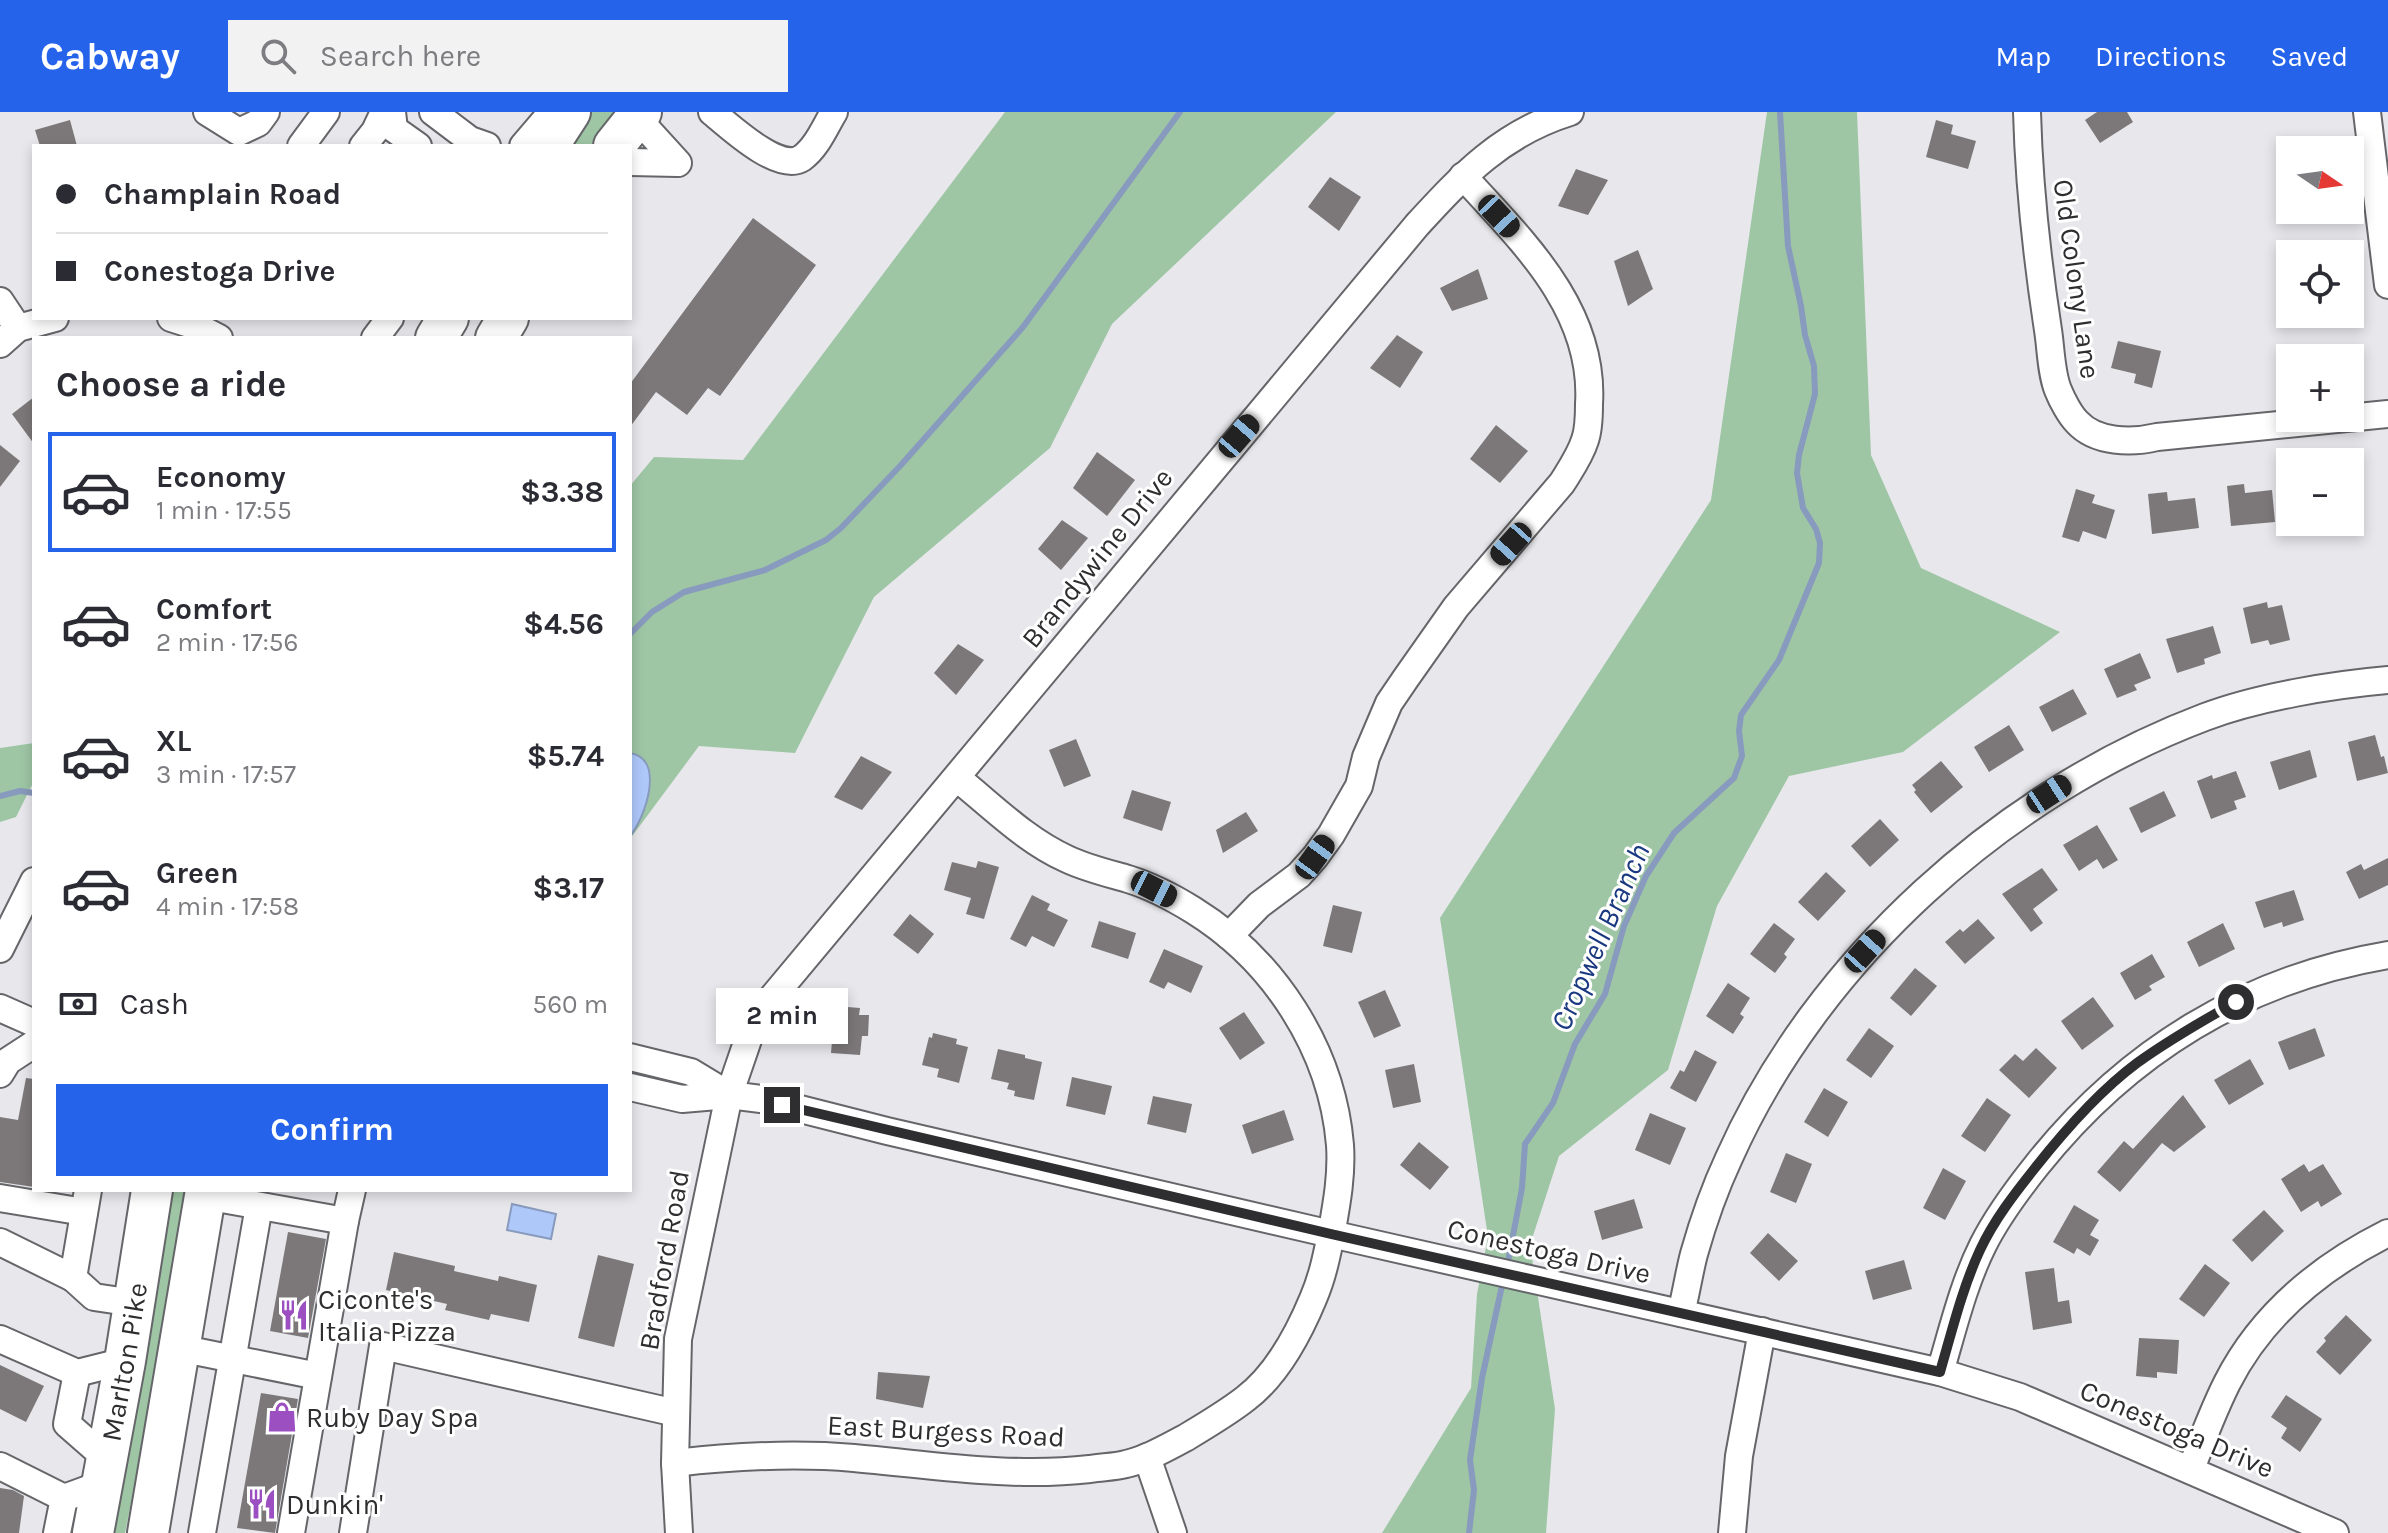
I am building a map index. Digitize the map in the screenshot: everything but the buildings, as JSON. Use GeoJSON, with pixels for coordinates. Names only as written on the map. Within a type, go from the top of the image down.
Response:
{"type":"FeatureCollection","features":[{"type":"Feature","properties":{"kind":"highway"},"geometry":{"type":"LineString","coordinates":[[549,144],[570,112]]}},
{"type":"Feature","properties":{"kind":"highway","name":"Marlton Pike"},"geometry":{"type":"LineString","coordinates":[[93,1533],[152,1192]]}},
{"type":"Feature","properties":{"kind":"highway","name":"Marlton Pike"},"geometry":{"type":"LineString","coordinates":[[148,1533],[206,1193]]}},
{"type":"Feature","properties":{"kind":"street"},"geometry":{"type":"LineString","coordinates":[[207,112],[239,132],[258,123],[266,112]]}},
{"type":"Feature","properties":{"kind":"street"},"geometry":{"type":"LineString","coordinates":[[302,144],[326,112]]}},
{"type":"Feature","properties":{"kind":"street"},"geometry":{"type":"LineString","coordinates":[[365,144],[384,112]]}},
{"type":"Feature","properties":{"kind":"street"},"geometry":{"type":"LineString","coordinates":[[392,112],[394,129],[415,144]]}},
{"type":"Feature","properties":{"kind":"street"},"geometry":{"type":"LineString","coordinates":[[433,112],[470,140],[481,144]]}},
{"type":"Feature","properties":{"kind":"street"},"geometry":{"type":"LineString","coordinates":[[525,144],[552,112]]}},
{"type":"Feature","properties":{"kind":"street"},"geometry":{"type":"LineString","coordinates":[[712,112],[769,155],[786,162],[799,160],[813,146],[834,112]]}},
{"type":"Feature","properties":{"kind":"street","name":"Brandywine Drive"},"geometry":{"type":"LineString","coordinates":[[729,1095],[753,1025],[766,1005],[1417,225],[1476,164],[1518,135],[1570,112]]}},
{"type":"Feature","properties":{"kind":"street","name":"Old Colony Lane"},"geometry":{"type":"LineString","coordinates":[[2027,112],[2029,177],[2038,265],[2057,389],[2077,422],[2096,434],[2137,442],[2157,437],[2388,414]]}},
{"type":"Feature","properties":{"kind":"street"},"geometry":{"type":"LineString","coordinates":[[2367,112],[2388,285]]}},
{"type":"Feature","properties":{"kind":"street"},"geometry":{"type":"LineString","coordinates":[[631,125],[678,163],[632,162]]}},
{"type":"Feature","properties":{"kind":"street"},"geometry":{"type":"LineString","coordinates":[[1229,936],[1259,905],[1299,875],[1331,835],[1359,786],[1366,757],[1389,703],[1456,607],[1562,483],[1586,439],[1590,386],[1581,335],[1571,310],[1541,265],[1463,176]]}},
{"type":"Feature","properties":{"kind":"street"},"geometry":{"type":"LineString","coordinates":[[0,301],[9,336],[50,320]]}},
{"type":"Feature","properties":{"kind":"street"},"geometry":{"type":"LineString","coordinates":[[177,320],[215,336]]}},
{"type":"Feature","properties":{"kind":"street"},"geometry":{"type":"LineString","coordinates":[[1681,1313],[1693,1257],[1718,1185],[1740,1134],[1767,1084],[1832,989],[1876,938],[1927,889],[2035,804],[2119,754],[2207,716],[2237,707],[2388,680]]}},
{"type":"Feature","properties":{"kind":"street","name":"East Burgess Road"},"geometry":{"type":"LineString","coordinates":[[675,1463],[735,1456],[797,1455],[939,1468],[1040,1473],[1125,1465],[1147,1457],[1207,1425],[1247,1398],[1267,1378],[1308,1315],[1323,1273],[1339,1192],[1340,1160],[1339,1133],[1330,1091],[1315,1049],[1298,1017],[1258,963],[1229,936],[1196,912],[1154,889],[1085,867],[1045,848],[957,778]]}},
{"type":"Feature","properties":{"kind":"street"},"geometry":{"type":"LineString","coordinates":[[0,949],[32,885]]}},
{"type":"Feature","properties":{"kind":"street"},"geometry":{"type":"LineString","coordinates":[[1940,1372],[1964,1290],[1992,1228],[2057,1141],[2115,1082],[2184,1032],[2264,989],[2321,970],[2388,955]]}},
{"type":"Feature","properties":{"kind":"street"},"geometry":{"type":"LineString","coordinates":[[0,1008],[32,1022]]}},
{"type":"Feature","properties":{"kind":"street"},"geometry":{"type":"LineString","coordinates":[[0,1074],[8,1061],[32,1045]]}},
{"type":"Feature","properties":{"kind":"street","name":"Conestoga Drive"},"geometry":{"type":"LineString","coordinates":[[632,1057],[691,1072],[729,1095]]}},
{"type":"Feature","properties":{"kind":"street","name":"Conestoga Drive"},"geometry":{"type":"LineString","coordinates":[[632,1087],[682,1099],[729,1095],[761,1099],[1331,1234],[1940,1372],[2020,1397],[2335,1533]]}},
{"type":"Feature","properties":{"kind":"street","name":"Bradford Road"},"geometry":{"type":"LineString","coordinates":[[679,1533],[675,1463],[678,1339],[729,1095]]}},
{"type":"Feature","properties":{"kind":"street"},"geometry":{"type":"LineString","coordinates":[[291,1533],[352,1192]]}},
{"type":"Feature","properties":{"kind":"street"},"geometry":{"type":"LineString","coordinates":[[206,1193],[345,1221]]}},
{"type":"Feature","properties":{"kind":"street"},"geometry":{"type":"LineString","coordinates":[[0,1198],[86,1201],[73,1278]]}},
{"type":"Feature","properties":{"kind":"street"},"geometry":{"type":"LineString","coordinates":[[202,1533],[259,1206]]}},
{"type":"Feature","properties":{"kind":"street"},"geometry":{"type":"LineString","coordinates":[[2191,1469],[2227,1383],[2271,1317],[2334,1263],[2388,1233]]}},
{"type":"Feature","properties":{"kind":"street"},"geometry":{"type":"LineString","coordinates":[[0,1242],[73,1278],[94,1297],[134,1303]]}},
{"type":"Feature","properties":{"kind":"street"},"geometry":{"type":"LineString","coordinates":[[1732,1533],[1739,1456],[1762,1331]]}},
{"type":"Feature","properties":{"kind":"street"},"geometry":{"type":"LineString","coordinates":[[0,1339],[77,1373],[125,1361]]}},
{"type":"Feature","properties":{"kind":"street"},"geometry":{"type":"LineString","coordinates":[[353,1533],[383,1346],[676,1413]]}},
{"type":"Feature","properties":{"kind":"street"},"geometry":{"type":"LineString","coordinates":[[179,1348],[318,1376]]}},
{"type":"Feature","properties":{"kind":"street"},"geometry":{"type":"LineString","coordinates":[[57,1533],[64,1498],[105,1472],[67,1424],[77,1373]]}},
{"type":"Feature","properties":{"kind":"street"},"geometry":{"type":"LineString","coordinates":[[1147,1457],[1173,1533]]}},
{"type":"Feature","properties":{"kind":"street"},"geometry":{"type":"LineString","coordinates":[[0,1466],[64,1498]]}},
{"type":"Feature","properties":{"kind":"green space"},"geometry":{"type":"Polygon","coordinates":[[[591,112],[615,112],[591,144],[570,144],[591,112]]]}},
{"type":"Feature","properties":{"kind":"green space"},"geometry":{"type":"Polygon","coordinates":[[[1005,112],[1336,112],[1112,324],[1050,448],[874,597],[795,753],[699,746],[632,836],[632,484],[654,457],[743,460],[1005,112]]]}},
{"type":"Feature","properties":{"kind":"green space"},"geometry":{"type":"Polygon","coordinates":[[[1767,112],[1857,112],[1871,455],[1921,568],[2060,632],[1903,752],[1789,776],[1717,906],[1668,1070],[1559,1156],[1530,1245],[1555,1409],[1546,1533],[1382,1533],[1471,1388],[1477,1294],[1488,1237],[1440,918],[1711,500],[1767,112]]]}},
{"type":"Feature","properties":{"kind":"green space"},"geometry":{"type":"Polygon","coordinates":[[[32,743],[32,785],[16,817],[0,822],[0,748],[32,743]]]}},
{"type":"Feature","properties":{"kind":"green space"},"geometry":{"type":"Polygon","coordinates":[[[169,1192],[191,1192],[125,1533],[109,1533],[169,1192]]]}},
{"type":"Feature","properties":{"kind":"water"},"geometry":{"type":"Polygon","coordinates":[[[632,754],[641,758],[650,777],[646,803],[632,833],[632,754]]]}},
{"type":"Feature","properties":{"kind":"water"},"geometry":{"type":"Polygon","coordinates":[[[512,1204],[556,1214],[551,1239],[507,1230],[512,1204]]]}},
{"type":"Feature","properties":{"kind":"waterway"},"geometry":{"type":"LineString","coordinates":[[632,632],[652,612],[684,592],[765,570],[826,540],[841,528],[1023,327],[1180,112]]}},
{"type":"Feature","properties":{"kind":"waterway","name":"Cropwell Branch"},"geometry":{"type":"LineString","coordinates":[[1507,1267],[1522,1188],[1525,1144],[1553,1103],[1575,1044],[1605,994],[1624,926],[1646,876],[1674,833],[1734,778],[1742,756],[1741,715],[1779,660],[1819,563],[1820,543],[1816,529],[1803,508],[1797,473],[1815,394],[1814,366],[1788,246],[1780,112]]}},
{"type":"Feature","properties":{"kind":"waterway"},"geometry":{"type":"LineString","coordinates":[[0,796],[20,791],[32,793]]}},
{"type":"Feature","properties":{"kind":"waterway","name":"Cropwell Branch"},"geometry":{"type":"LineString","coordinates":[[1469,1533],[1474,1490],[1470,1460],[1482,1378],[1503,1281]]}},
{"type":"Feature","properties":{"kind":"place","name":"Ciconte's Italia Pizza"},"geometry":{"type":"Point","coordinates":[294,1315]}},
{"type":"Feature","properties":{"kind":"place","name":"Ruby Day Spa"},"geometry":{"type":"Point","coordinates":[282,1417]}},
{"type":"Feature","properties":{"kind":"place","name":"Dunkin'"},"geometry":{"type":"Point","coordinates":[262,1504]}},
{"type":"Feature","properties":{"kind":"route"},"geometry":{"type":"LineString","coordinates":[[782,1105],[1940,1372],[1964,1290],[1981,1249],[2022,1184],[2075,1120],[2136,1064],[2236,1002]]}}]}
